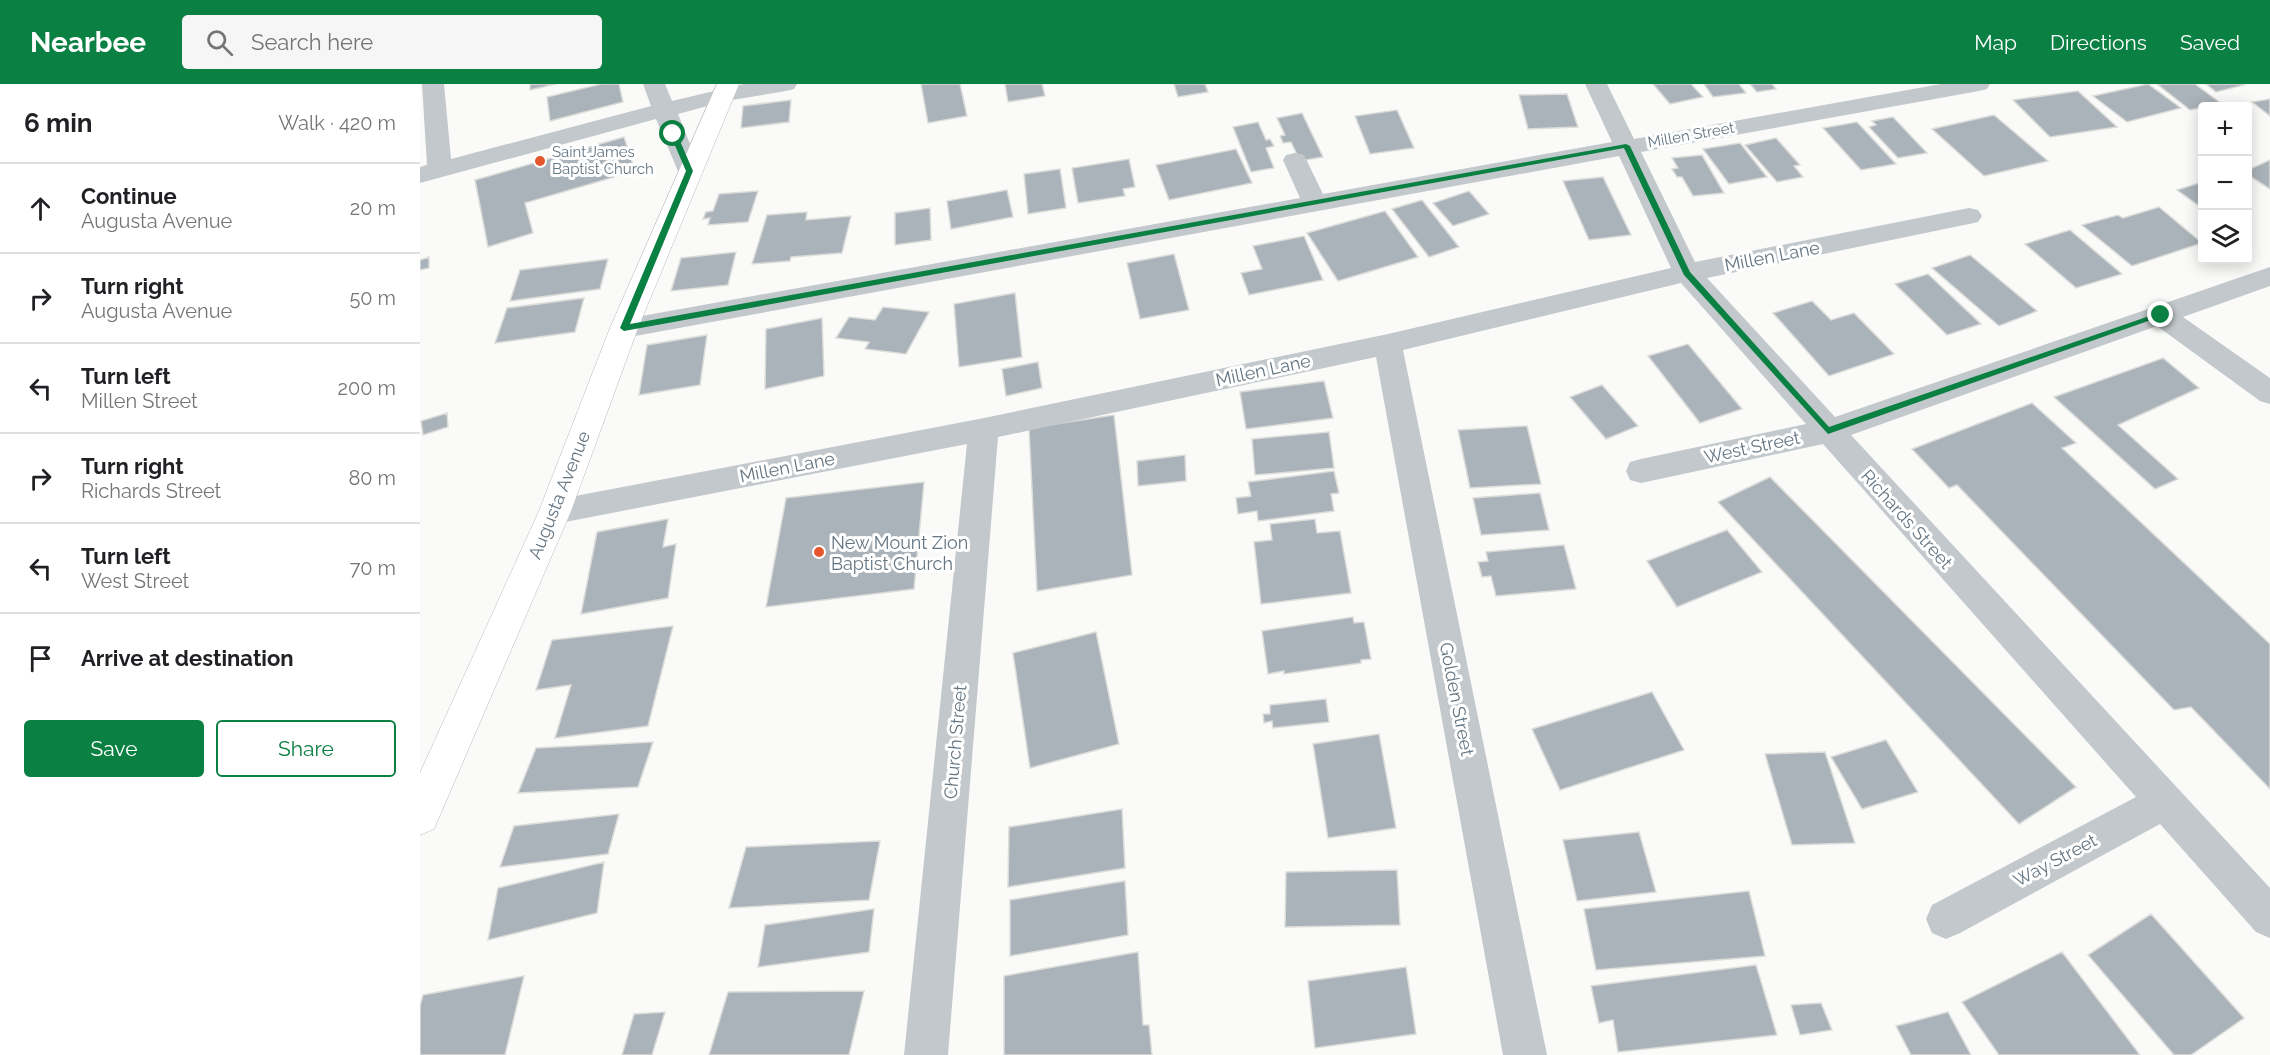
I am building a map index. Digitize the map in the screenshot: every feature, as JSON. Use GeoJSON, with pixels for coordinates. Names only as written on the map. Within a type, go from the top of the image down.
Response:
{"type":"FeatureCollection","features":[{"type":"Feature","properties":{"kind":"main road","name":"Augusta Avenue"},"geometry":{"type":"LineString","coordinates":[[420,816],[555,511],[624,328],[689,171],[726,89]]}},
{"type":"Feature","properties":{"kind":"street"},"geometry":{"type":"LineString","coordinates":[[433,84],[430,173],[663,110],[726,89],[786,84]]}},
{"type":"Feature","properties":{"kind":"street"},"geometry":{"type":"LineString","coordinates":[[654,84],[689,171]]}},
{"type":"Feature","properties":{"kind":"street","name":"Richards Street"},"geometry":{"type":"LineString","coordinates":[[1596,84],[1687,273],[2270,918]]}},
{"type":"Feature","properties":{"kind":"street","name":"Millen Street"},"geometry":{"type":"LineString","coordinates":[[624,328],[1978,84]]}},
{"type":"Feature","properties":{"kind":"street"},"geometry":{"type":"LineString","coordinates":[[1287,161],[1305,204]]}},
{"type":"Feature","properties":{"kind":"street","name":"Millen Lane"},"geometry":{"type":"LineString","coordinates":[[555,511],[984,429],[1388,344],[1687,273],[1969,216]]}},
{"type":"Feature","properties":{"kind":"street","name":"West Street"},"geometry":{"type":"LineString","coordinates":[[1641,471],[1828,431],[2270,276]]}},
{"type":"Feature","properties":{"kind":"street"},"geometry":{"type":"LineString","coordinates":[[2161,315],[2270,393]]}},
{"type":"Feature","properties":{"kind":"street","name":"Golden Street"},"geometry":{"type":"LineString","coordinates":[[1388,344],[1525,1055]]}},
{"type":"Feature","properties":{"kind":"street","name":"Church Street"},"geometry":{"type":"LineString","coordinates":[[926,1055],[984,429]]}},
{"type":"Feature","properties":{"kind":"street","name":"Way Street"},"geometry":{"type":"LineString","coordinates":[[1946,920],[2164,801]]}},
{"type":"Feature","properties":{"kind":"building"},"geometry":{"type":"Polygon","coordinates":[[[530,84],[556,84],[530,90],[530,84]]]}},
{"type":"Feature","properties":{"kind":"building"},"geometry":{"type":"Polygon","coordinates":[[[601,84],[619,84],[623,102],[550,121],[547,97],[601,84]]]}},
{"type":"Feature","properties":{"kind":"building"},"geometry":{"type":"Polygon","coordinates":[[[921,84],[960,84],[967,116],[928,123],[921,84]]]}},
{"type":"Feature","properties":{"kind":"building"},"geometry":{"type":"Polygon","coordinates":[[[1005,84],[1042,84],[1045,96],[1008,102],[1005,84]]]}},
{"type":"Feature","properties":{"kind":"building"},"geometry":{"type":"Polygon","coordinates":[[[1174,84],[1205,84],[1208,92],[1178,97],[1174,84]]]}},
{"type":"Feature","properties":{"kind":"building"},"geometry":{"type":"Polygon","coordinates":[[[1653,84],[1691,84],[1703,97],[1670,104],[1653,84]]]}},
{"type":"Feature","properties":{"kind":"building"},"geometry":{"type":"Polygon","coordinates":[[[1704,84],[1739,84],[1746,93],[1713,97],[1704,84]]]}},
{"type":"Feature","properties":{"kind":"building"},"geometry":{"type":"Polygon","coordinates":[[[1750,84],[1772,84],[1776,89],[1757,92],[1750,84]]]}},
{"type":"Feature","properties":{"kind":"building"},"geometry":{"type":"Polygon","coordinates":[[[2148,84],[2181,108],[2127,122],[2093,96],[2148,84]]]}},
{"type":"Feature","properties":{"kind":"building"},"geometry":{"type":"Polygon","coordinates":[[[2157,84],[2195,84],[2219,102],[2198,102],[2198,108],[2190,110],[2157,84]]]}},
{"type":"Feature","properties":{"kind":"building"},"geometry":{"type":"Polygon","coordinates":[[[2206,84],[2242,84],[2244,85],[2216,92],[2206,84]]]}},
{"type":"Feature","properties":{"kind":"building"},"geometry":{"type":"Polygon","coordinates":[[[2078,91],[2117,127],[2050,137],[2013,100],[2078,91]]]}},
{"type":"Feature","properties":{"kind":"building"},"geometry":{"type":"Polygon","coordinates":[[[1567,94],[1578,127],[1528,129],[1519,95],[1567,94]]]}},
{"type":"Feature","properties":{"kind":"building"},"geometry":{"type":"Polygon","coordinates":[[[2270,99],[2270,116],[2252,102],[2270,99]]]}},
{"type":"Feature","properties":{"kind":"building"},"geometry":{"type":"Polygon","coordinates":[[[791,100],[789,122],[741,128],[743,106],[791,100]]]}},
{"type":"Feature","properties":{"kind":"building"},"geometry":{"type":"Polygon","coordinates":[[[1397,110],[1414,148],[1370,154],[1355,116],[1397,110]]]}},
{"type":"Feature","properties":{"kind":"building"},"geometry":{"type":"Polygon","coordinates":[[[1302,113],[1323,157],[1300,161],[1291,142],[1283,143],[1280,136],[1285,135],[1277,118],[1302,113]]]}},
{"type":"Feature","properties":{"kind":"building"},"geometry":{"type":"Polygon","coordinates":[[[1994,115],[2048,161],[1984,176],[1932,129],[1994,115]]]}},
{"type":"Feature","properties":{"kind":"building"},"geometry":{"type":"Polygon","coordinates":[[[1893,117],[1927,153],[1898,158],[1869,127],[1876,125],[1872,121],[1893,117]]]}},
{"type":"Feature","properties":{"kind":"building"},"geometry":{"type":"Polygon","coordinates":[[[1258,122],[1266,140],[1270,139],[1274,146],[1266,148],[1274,168],[1251,172],[1233,127],[1258,122]]]}},
{"type":"Feature","properties":{"kind":"building"},"geometry":{"type":"Polygon","coordinates":[[[1857,122],[1896,164],[1861,170],[1823,128],[1857,122]]]}},
{"type":"Feature","properties":{"kind":"building"},"geometry":{"type":"Polygon","coordinates":[[[624,137],[635,171],[525,203],[533,233],[488,247],[475,180],[624,137]]]}},
{"type":"Feature","properties":{"kind":"building"},"geometry":{"type":"Polygon","coordinates":[[[1776,138],[1800,165],[1794,166],[1803,177],[1777,182],[1745,145],[1776,138]]]}},
{"type":"Feature","properties":{"kind":"building"},"geometry":{"type":"Polygon","coordinates":[[[1740,143],[1767,177],[1729,184],[1703,149],[1740,143]]]}},
{"type":"Feature","properties":{"kind":"building"},"geometry":{"type":"Polygon","coordinates":[[[1236,149],[1252,183],[1169,200],[1156,165],[1236,149]]]}},
{"type":"Feature","properties":{"kind":"building"},"geometry":{"type":"Polygon","coordinates":[[[1702,155],[1724,193],[1693,196],[1682,177],[1677,177],[1672,169],[1678,168],[1672,158],[1702,155]]]}},
{"type":"Feature","properties":{"kind":"building"},"geometry":{"type":"Polygon","coordinates":[[[1129,159],[1135,187],[1123,189],[1125,196],[1078,203],[1072,168],[1129,159]]]}},
{"type":"Feature","properties":{"kind":"building"},"geometry":{"type":"Polygon","coordinates":[[[2270,160],[2270,189],[2252,178],[2252,168],[2270,160]]]}},
{"type":"Feature","properties":{"kind":"building"},"geometry":{"type":"Polygon","coordinates":[[[1060,169],[1066,208],[1028,214],[1024,174],[1060,169]]]}},
{"type":"Feature","properties":{"kind":"building"},"geometry":{"type":"Polygon","coordinates":[[[1603,177],[1631,235],[1589,240],[1563,181],[1603,177]]]}},
{"type":"Feature","properties":{"kind":"building"},"geometry":{"type":"Polygon","coordinates":[[[2198,183],[2198,205],[2177,190],[2198,183]]]}},
{"type":"Feature","properties":{"kind":"building"},"geometry":{"type":"Polygon","coordinates":[[[1007,190],[1013,217],[951,229],[947,201],[1007,190]]]}},
{"type":"Feature","properties":{"kind":"building"},"geometry":{"type":"Polygon","coordinates":[[[758,191],[748,222],[708,225],[710,218],[703,219],[706,212],[713,211],[719,194],[758,191]]]}},
{"type":"Feature","properties":{"kind":"building"},"geometry":{"type":"Polygon","coordinates":[[[1469,191],[1489,214],[1453,226],[1433,203],[1469,191]]]}},
{"type":"Feature","properties":{"kind":"building"},"geometry":{"type":"Polygon","coordinates":[[[1422,200],[1459,247],[1429,257],[1392,209],[1422,200]]]}},
{"type":"Feature","properties":{"kind":"building"},"geometry":{"type":"Polygon","coordinates":[[[2159,207],[2198,240],[2198,244],[2132,266],[2082,225],[2118,215],[2123,218],[2159,207]]]}},
{"type":"Feature","properties":{"kind":"building"},"geometry":{"type":"Polygon","coordinates":[[[930,208],[931,240],[895,245],[895,213],[930,208]]]}},
{"type":"Feature","properties":{"kind":"building"},"geometry":{"type":"Polygon","coordinates":[[[1385,211],[1418,257],[1338,281],[1307,233],[1385,211]]]}},
{"type":"Feature","properties":{"kind":"building"},"geometry":{"type":"Polygon","coordinates":[[[807,212],[806,220],[851,216],[842,253],[791,257],[790,261],[752,264],[767,215],[807,212]]]}},
{"type":"Feature","properties":{"kind":"building"},"geometry":{"type":"Polygon","coordinates":[[[2070,230],[2122,274],[2076,288],[2025,244],[2070,230]]]}},
{"type":"Feature","properties":{"kind":"building"},"geometry":{"type":"Polygon","coordinates":[[[1304,236],[1323,280],[1249,295],[1241,273],[1262,269],[1253,246],[1304,236]]]}},
{"type":"Feature","properties":{"kind":"building"},"geometry":{"type":"Polygon","coordinates":[[[736,252],[728,285],[671,291],[681,258],[736,252]]]}},
{"type":"Feature","properties":{"kind":"building"},"geometry":{"type":"Polygon","coordinates":[[[1174,254],[1189,310],[1140,319],[1127,263],[1174,254]]]}},
{"type":"Feature","properties":{"kind":"building"},"geometry":{"type":"Polygon","coordinates":[[[1970,255],[2037,311],[1999,326],[1932,268],[1970,255]]]}},
{"type":"Feature","properties":{"kind":"building"},"geometry":{"type":"Polygon","coordinates":[[[429,257],[429,268],[420,270],[420,260],[429,257]]]}},
{"type":"Feature","properties":{"kind":"building"},"geometry":{"type":"Polygon","coordinates":[[[608,259],[600,289],[510,301],[520,270],[608,259]]]}},
{"type":"Feature","properties":{"kind":"building"},"geometry":{"type":"Polygon","coordinates":[[[1928,274],[1981,324],[1947,335],[1895,284],[1928,274]]]}},
{"type":"Feature","properties":{"kind":"building"},"geometry":{"type":"Polygon","coordinates":[[[1015,293],[1022,357],[959,367],[954,304],[1015,293]]]}},
{"type":"Feature","properties":{"kind":"building"},"geometry":{"type":"Polygon","coordinates":[[[584,298],[575,332],[495,343],[507,308],[584,298]]]}},
{"type":"Feature","properties":{"kind":"building"},"geometry":{"type":"Polygon","coordinates":[[[1812,301],[1831,320],[1854,313],[1894,354],[1829,376],[1773,313],[1812,301]]]}},
{"type":"Feature","properties":{"kind":"building"},"geometry":{"type":"Polygon","coordinates":[[[883,307],[929,312],[906,354],[865,349],[869,342],[836,338],[849,317],[875,320],[883,307]]]}},
{"type":"Feature","properties":{"kind":"building"},"geometry":{"type":"Polygon","coordinates":[[[822,318],[824,376],[765,389],[766,329],[822,318]]]}},
{"type":"Feature","properties":{"kind":"building"},"geometry":{"type":"Polygon","coordinates":[[[707,335],[700,385],[639,395],[647,345],[707,335]]]}},
{"type":"Feature","properties":{"kind":"building"},"geometry":{"type":"Polygon","coordinates":[[[1688,344],[1742,409],[1700,423],[1648,356],[1688,344]]]}},
{"type":"Feature","properties":{"kind":"building"},"geometry":{"type":"Polygon","coordinates":[[[2163,358],[2199,388],[2118,425],[2178,479],[2155,489],[2054,397],[2163,358]]]}},
{"type":"Feature","properties":{"kind":"building"},"geometry":{"type":"Polygon","coordinates":[[[1038,362],[1042,388],[1006,396],[1002,369],[1038,362]]]}},
{"type":"Feature","properties":{"kind":"building"},"geometry":{"type":"Polygon","coordinates":[[[1324,381],[1333,418],[1246,429],[1240,392],[1324,381]]]}},
{"type":"Feature","properties":{"kind":"building"},"geometry":{"type":"Polygon","coordinates":[[[1602,385],[1638,426],[1606,439],[1570,397],[1602,385]]]}},
{"type":"Feature","properties":{"kind":"building"},"geometry":{"type":"Polygon","coordinates":[[[2032,403],[2076,443],[2062,448],[2270,644],[2270,789],[2191,707],[2174,710],[1957,485],[1949,488],[1912,449],[2032,403]]]}},
{"type":"Feature","properties":{"kind":"building"},"geometry":{"type":"Polygon","coordinates":[[[447,413],[448,427],[423,435],[421,421],[447,413]]]}},
{"type":"Feature","properties":{"kind":"building"},"geometry":{"type":"Polygon","coordinates":[[[1114,415],[1132,575],[1037,591],[1029,428],[1114,415]]]}},
{"type":"Feature","properties":{"kind":"building"},"geometry":{"type":"Polygon","coordinates":[[[1527,426],[1541,484],[1470,488],[1458,430],[1527,426]]]}},
{"type":"Feature","properties":{"kind":"building"},"geometry":{"type":"Polygon","coordinates":[[[1329,432],[1334,468],[1255,475],[1252,439],[1329,432]]]}},
{"type":"Feature","properties":{"kind":"building"},"geometry":{"type":"Polygon","coordinates":[[[1185,455],[1186,481],[1138,486],[1137,461],[1185,455]]]}},
{"type":"Feature","properties":{"kind":"building"},"geometry":{"type":"Polygon","coordinates":[[[1334,471],[1339,493],[1331,494],[1334,511],[1258,521],[1257,511],[1238,514],[1236,498],[1251,496],[1248,482],[1334,471]]]}},
{"type":"Feature","properties":{"kind":"building"},"geometry":{"type":"Polygon","coordinates":[[[1770,477],[2076,787],[2019,824],[1718,502],[1770,477]]]}},
{"type":"Feature","properties":{"kind":"building"},"geometry":{"type":"Polygon","coordinates":[[[924,482],[914,589],[766,607],[786,498],[924,482]]]}},
{"type":"Feature","properties":{"kind":"building"},"geometry":{"type":"Polygon","coordinates":[[[1540,493],[1549,530],[1481,535],[1473,498],[1540,493]]]}},
{"type":"Feature","properties":{"kind":"building"},"geometry":{"type":"Polygon","coordinates":[[[668,519],[663,547],[676,544],[668,598],[581,614],[597,532],[668,519]]]}},
{"type":"Feature","properties":{"kind":"building"},"geometry":{"type":"Polygon","coordinates":[[[1315,519],[1317,533],[1340,531],[1351,593],[1261,604],[1254,542],[1272,540],[1270,524],[1315,519]]]}},
{"type":"Feature","properties":{"kind":"building"},"geometry":{"type":"Polygon","coordinates":[[[1727,530],[1762,572],[1677,607],[1647,561],[1727,530]]]}},
{"type":"Feature","properties":{"kind":"building"},"geometry":{"type":"Polygon","coordinates":[[[1564,545],[1576,589],[1496,596],[1491,576],[1482,577],[1478,562],[1488,561],[1486,552],[1564,545]]]}},
{"type":"Feature","properties":{"kind":"building"},"geometry":{"type":"Polygon","coordinates":[[[1353,617],[1354,623],[1364,622],[1371,659],[1361,660],[1361,663],[1284,674],[1284,671],[1268,674],[1262,631],[1353,617]]]}},
{"type":"Feature","properties":{"kind":"building"},"geometry":{"type":"Polygon","coordinates":[[[673,626],[648,726],[555,738],[571,685],[536,690],[552,640],[673,626]]]}},
{"type":"Feature","properties":{"kind":"building"},"geometry":{"type":"Polygon","coordinates":[[[1096,632],[1119,744],[1030,768],[1013,653],[1096,632]]]}},
{"type":"Feature","properties":{"kind":"building"},"geometry":{"type":"Polygon","coordinates":[[[1652,692],[1684,750],[1560,790],[1532,729],[1652,692]]]}},
{"type":"Feature","properties":{"kind":"building"},"geometry":{"type":"Polygon","coordinates":[[[1326,699],[1329,722],[1273,728],[1272,721],[1264,723],[1263,714],[1270,714],[1270,705],[1326,699]]]}},
{"type":"Feature","properties":{"kind":"building"},"geometry":{"type":"Polygon","coordinates":[[[1379,734],[1396,828],[1328,838],[1313,744],[1379,734]]]}},
{"type":"Feature","properties":{"kind":"building"},"geometry":{"type":"Polygon","coordinates":[[[1886,740],[1918,792],[1862,809],[1831,757],[1886,740]]]}},
{"type":"Feature","properties":{"kind":"building"},"geometry":{"type":"Polygon","coordinates":[[[653,742],[638,787],[518,793],[536,748],[653,742]]]}},
{"type":"Feature","properties":{"kind":"building"},"geometry":{"type":"Polygon","coordinates":[[[1825,752],[1855,843],[1792,845],[1765,754],[1825,752]]]}},
{"type":"Feature","properties":{"kind":"building"},"geometry":{"type":"Polygon","coordinates":[[[1122,809],[1125,868],[1008,887],[1009,827],[1122,809]]]}},
{"type":"Feature","properties":{"kind":"building"},"geometry":{"type":"Polygon","coordinates":[[[619,814],[608,854],[500,867],[514,826],[619,814]]]}},
{"type":"Feature","properties":{"kind":"building"},"geometry":{"type":"Polygon","coordinates":[[[1639,832],[1656,892],[1577,901],[1563,840],[1639,832]]]}},
{"type":"Feature","properties":{"kind":"building"},"geometry":{"type":"Polygon","coordinates":[[[880,841],[869,900],[729,908],[746,847],[880,841]]]}},
{"type":"Feature","properties":{"kind":"building"},"geometry":{"type":"Polygon","coordinates":[[[604,862],[597,913],[488,940],[498,888],[604,862]]]}},
{"type":"Feature","properties":{"kind":"building"},"geometry":{"type":"Polygon","coordinates":[[[1397,870],[1400,925],[1285,927],[1286,872],[1397,870]]]}},
{"type":"Feature","properties":{"kind":"building"},"geometry":{"type":"Polygon","coordinates":[[[1125,881],[1128,935],[1010,956],[1010,900],[1125,881]]]}},
{"type":"Feature","properties":{"kind":"building"},"geometry":{"type":"Polygon","coordinates":[[[1749,891],[1765,956],[1596,970],[1584,909],[1749,891]]]}},
{"type":"Feature","properties":{"kind":"building"},"geometry":{"type":"Polygon","coordinates":[[[874,909],[869,952],[758,967],[765,925],[874,909]]]}},
{"type":"Feature","properties":{"kind":"building"},"geometry":{"type":"Polygon","coordinates":[[[2151,914],[2244,1018],[2191,1055],[2174,1055],[2088,955],[2151,914]]]}},
{"type":"Feature","properties":{"kind":"building"},"geometry":{"type":"Polygon","coordinates":[[[1138,952],[1143,1025],[1149,1025],[1152,1055],[1004,1055],[1004,976],[1138,952]]]}},
{"type":"Feature","properties":{"kind":"building"},"geometry":{"type":"Polygon","coordinates":[[[2062,952],[2140,1055],[1999,1055],[1962,1002],[2062,952]]]}},
{"type":"Feature","properties":{"kind":"building"},"geometry":{"type":"Polygon","coordinates":[[[1756,965],[1777,1035],[1618,1052],[1613,1020],[1599,1023],[1591,986],[1756,965]]]}},
{"type":"Feature","properties":{"kind":"building"},"geometry":{"type":"Polygon","coordinates":[[[1406,967],[1416,1034],[1315,1048],[1308,981],[1406,967]]]}},
{"type":"Feature","properties":{"kind":"building"},"geometry":{"type":"Polygon","coordinates":[[[524,976],[505,1055],[420,1055],[420,1006],[423,995],[524,976]]]}},
{"type":"Feature","properties":{"kind":"building"},"geometry":{"type":"Polygon","coordinates":[[[864,991],[849,1055],[709,1055],[728,992],[864,991]]]}},
{"type":"Feature","properties":{"kind":"building"},"geometry":{"type":"Polygon","coordinates":[[[1821,1003],[1832,1030],[1800,1035],[1791,1005],[1821,1003]]]}},
{"type":"Feature","properties":{"kind":"building"},"geometry":{"type":"Polygon","coordinates":[[[665,1012],[652,1055],[622,1055],[634,1014],[665,1012]]]}},
{"type":"Feature","properties":{"kind":"building"},"geometry":{"type":"Polygon","coordinates":[[[1948,1012],[1971,1055],[1911,1055],[1896,1026],[1948,1012]]]}},
{"type":"Feature","properties":{"kind":"place","name":"Saint James Baptist Church"},"geometry":{"type":"Point","coordinates":[540,161]}},
{"type":"Feature","properties":{"kind":"place","name":"New Mount Zion Baptist Church"},"geometry":{"type":"Point","coordinates":[819,552]}},
{"type":"Feature","properties":{"kind":"route"},"geometry":{"type":"LineString","coordinates":[[673,134],[689,171],[624,328],[1626,146],[1687,273],[1828,431],[2161,315]]}}]}
